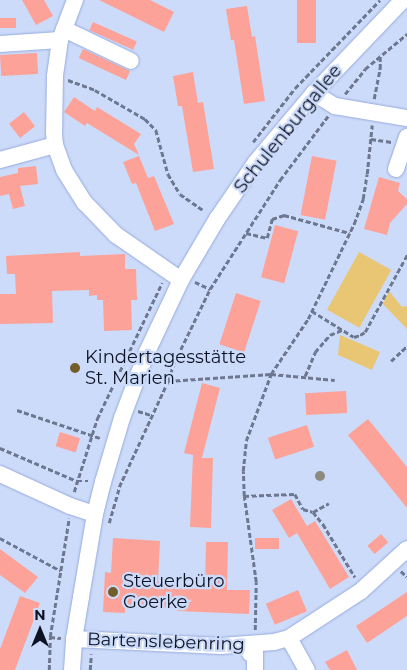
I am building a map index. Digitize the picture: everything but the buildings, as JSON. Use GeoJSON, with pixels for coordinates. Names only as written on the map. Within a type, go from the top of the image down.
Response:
{"type":"FeatureCollection","features":[{"type":"Feature","properties":{"kind":"street"},"geometry":{"type":"LineString","coordinates":[[75,0],[62,34],[55,77],[53,110],[55,145],[64,170],[85,203],[116,235],[181,280]]}},
{"type":"Feature","properties":{"kind":"street","name":"Schulenburgallee"},"geometry":{"type":"LineString","coordinates":[[72,670],[74,639],[95,514],[103,482],[122,418],[147,352],[181,280],[217,219],[256,162],[314,93],[403,0]]}},
{"type":"Feature","properties":{"kind":"street"},"geometry":{"type":"LineString","coordinates":[[0,44],[62,34],[131,62]]}},
{"type":"Feature","properties":{"kind":"street"},"geometry":{"type":"LineString","coordinates":[[314,93],[335,106],[407,118]]}},
{"type":"Feature","properties":{"kind":"street"},"geometry":{"type":"LineString","coordinates":[[396,169],[407,138]]}},
{"type":"Feature","properties":{"kind":"street"},"geometry":{"type":"LineString","coordinates":[[0,160],[55,145]]}},
{"type":"Feature","properties":{"kind":"street"},"geometry":{"type":"LineString","coordinates":[[0,474],[70,506],[95,514]]}},
{"type":"Feature","properties":{"kind":"street","name":"Bartenslebenring"},"geometry":{"type":"LineString","coordinates":[[74,639],[221,646],[289,638],[361,591],[407,549]]}},
{"type":"Feature","properties":{"kind":"street"},"geometry":{"type":"LineString","coordinates":[[289,638],[307,670]]}},
{"type":"Feature","properties":{"kind":"street"},"geometry":{"type":"LineString","coordinates":[[250,644],[250,653],[255,653],[255,670]]}},
{"type":"Feature","properties":{"kind":"path"},"geometry":{"type":"LineString","coordinates":[[108,527],[119,487],[168,381],[174,363],[210,289],[280,180],[335,106],[365,69],[407,34]]}},
{"type":"Feature","properties":{"kind":"path"},"geometry":{"type":"LineString","coordinates":[[250,644],[249,638],[255,635],[256,582],[244,496],[243,471],[246,441],[271,374],[312,311],[350,232],[363,199],[372,113],[380,69],[380,56]]}},
{"type":"Feature","properties":{"kind":"path"},"geometry":{"type":"LineString","coordinates":[[55,77],[95,90],[145,119],[156,130],[168,174],[180,194],[204,211]]}},
{"type":"Feature","properties":{"kind":"path"},"geometry":{"type":"LineString","coordinates":[[246,233],[267,238],[272,219],[284,215],[350,232]]}},
{"type":"Feature","properties":{"kind":"path"},"geometry":{"type":"LineString","coordinates":[[312,311],[354,337],[366,332],[407,255]]}},
{"type":"Feature","properties":{"kind":"path"},"geometry":{"type":"LineString","coordinates":[[306,376],[315,352],[330,335],[343,330]]}},
{"type":"Feature","properties":{"kind":"path"},"geometry":{"type":"LineString","coordinates":[[391,361],[407,346]]}},
{"type":"Feature","properties":{"kind":"path"},"geometry":{"type":"LineString","coordinates":[[168,381],[271,374],[335,380]]}},
{"type":"Feature","properties":{"kind":"path"},"geometry":{"type":"LineString","coordinates":[[17,410],[100,438]]}},
{"type":"Feature","properties":{"kind":"path"},"geometry":{"type":"LineString","coordinates":[[138,410],[151,416]]}},
{"type":"Feature","properties":{"kind":"path"},"geometry":{"type":"LineString","coordinates":[[0,448],[77,481],[103,482],[119,487]]}},
{"type":"Feature","properties":{"kind":"path"},"geometry":{"type":"LineString","coordinates":[[244,496],[295,494],[303,509],[313,512],[323,524],[357,581]]}},
{"type":"Feature","properties":{"kind":"path"},"geometry":{"type":"LineString","coordinates":[[313,512],[329,503]]}},
{"type":"Feature","properties":{"kind":"path"},"geometry":{"type":"LineString","coordinates":[[0,538],[61,571]]}},
{"type":"Feature","properties":{"kind":"path"},"geometry":{"type":"LineString","coordinates":[[90,670],[91,640]]}},
{"type":"Feature","properties":{"kind":"shaded area"},"geometry":{"type":"Polygon","coordinates":[[[359,252],[391,270],[359,328],[327,310],[359,252]]]}},
{"type":"Feature","properties":{"kind":"shaded area"},"geometry":{"type":"Polygon","coordinates":[[[389,291],[402,307],[407,306],[407,329],[383,304],[389,291]]]}},
{"type":"Feature","properties":{"kind":"shaded area"},"geometry":{"type":"Polygon","coordinates":[[[340,335],[380,352],[372,370],[338,355],[340,335]]]}},
{"type":"Feature","properties":{"kind":"place","name":"Kindertagesstätte St. Marien"},"geometry":{"type":"Point","coordinates":[75,368]}},
{"type":"Feature","properties":{"kind":"place","name":"Steuerbüro Goerke"},"geometry":{"type":"Point","coordinates":[113,592]}}]}
